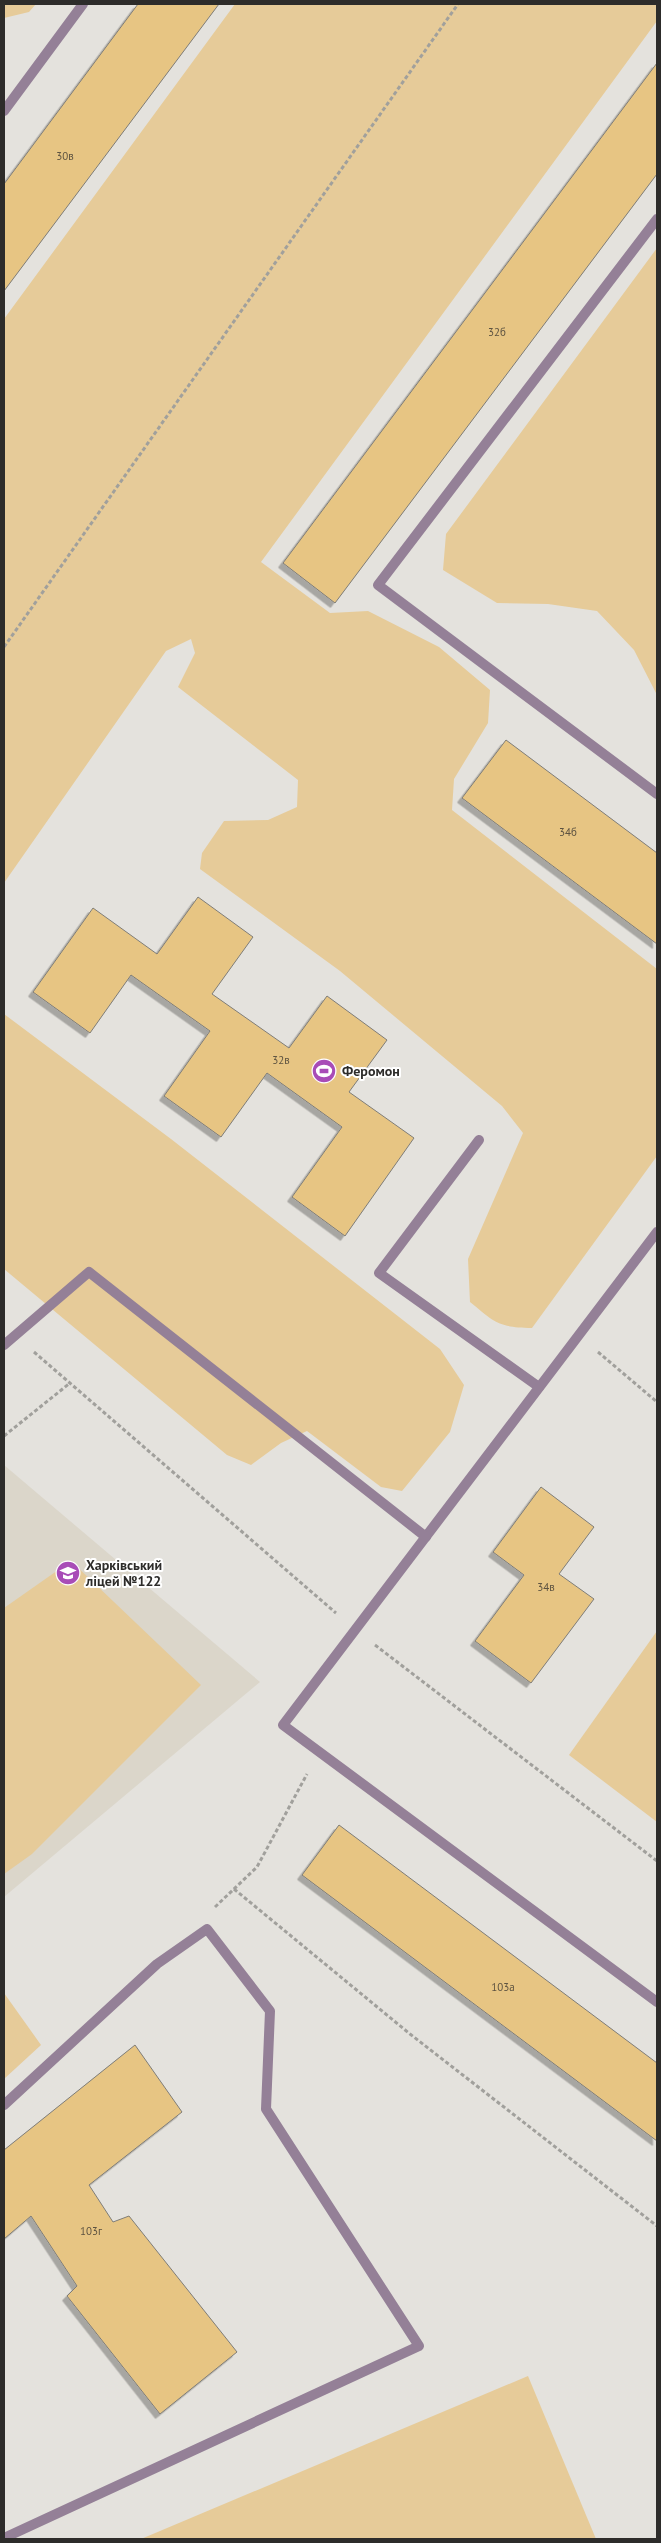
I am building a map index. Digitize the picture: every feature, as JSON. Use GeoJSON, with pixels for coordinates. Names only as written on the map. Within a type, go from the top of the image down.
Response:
{"type":"FeatureCollection","features":[{"type":"Feature","properties":{"kind":"lane"},"geometry":{"type":"LineString","coordinates":[[4,111],[83,4]]}},
{"type":"Feature","properties":{"kind":"lane"},"geometry":{"type":"LineString","coordinates":[[657,219],[378,585],[657,794]]}},
{"type":"Feature","properties":{"kind":"lane"},"geometry":{"type":"LineString","coordinates":[[478,1140],[379,1273],[539,1386]]}},
{"type":"Feature","properties":{"kind":"lane"},"geometry":{"type":"LineString","coordinates":[[657,1232],[283,1725],[657,2002]]}},
{"type":"Feature","properties":{"kind":"lane"},"geometry":{"type":"LineString","coordinates":[[4,1345],[89,1272],[426,1537]]}},
{"type":"Feature","properties":{"kind":"lane"},"geometry":{"type":"LineString","coordinates":[[4,2105],[157,1964],[207,1929],[270,2011],[266,2109],[419,2346],[4,2538]]}},
{"type":"Feature","properties":{"kind":"path"},"geometry":{"type":"LineString","coordinates":[[4,647],[458,4]]}},
{"type":"Feature","properties":{"kind":"path"},"geometry":{"type":"LineString","coordinates":[[15,1335],[355,1630],[656,1859]]}},
{"type":"Feature","properties":{"kind":"path"},"geometry":{"type":"LineString","coordinates":[[578,1336],[657,1402]]}},
{"type":"Feature","properties":{"kind":"path"},"geometry":{"type":"LineString","coordinates":[[4,1436],[70,1383]]}},
{"type":"Feature","properties":{"kind":"path"},"geometry":{"type":"LineString","coordinates":[[207,1929],[204,1918],[257,1867],[319,1751]]}},
{"type":"Feature","properties":{"kind":"path"},"geometry":{"type":"LineString","coordinates":[[234,1889],[410,2034],[657,2226]]}},
{"type":"Feature","properties":{"kind":"shaded area"},"geometry":{"type":"Polygon","coordinates":[[[4,4],[36,4],[29,12],[4,18],[4,4]]]}},
{"type":"Feature","properties":{"kind":"shaded area"},"geometry":{"type":"Polygon","coordinates":[[[235,4],[657,4],[657,21],[261,562],[330,613],[368,611],[439,647],[490,690],[488,723],[454,779],[452,810],[657,969],[657,1156],[532,1328],[504,1325],[486,1315],[470,1302],[468,1259],[523,1133],[502,1106],[340,971],[200,869],[202,853],[224,821],[268,820],[297,807],[298,780],[178,687],[195,653],[191,639],[166,651],[4,883],[4,319],[235,4]]]}},
{"type":"Feature","properties":{"kind":"shaded area"},"geometry":{"type":"Polygon","coordinates":[[[657,248],[657,695],[634,650],[597,611],[548,604],[497,603],[443,570],[446,534],[657,248]]]}},
{"type":"Feature","properties":{"kind":"shaded area"},"geometry":{"type":"Polygon","coordinates":[[[4,1014],[171,1139],[440,1349],[464,1385],[450,1432],[402,1491],[381,1487],[307,1431],[281,1443],[251,1465],[227,1455],[4,1269],[4,1014]]]}},
{"type":"Feature","properties":{"kind":"shaded area","name":"Харківський ліцей №122"},"geometry":{"type":"Polygon","coordinates":[[[4,1465],[260,1682],[4,1897],[4,1465]]]}},
{"type":"Feature","properties":{"kind":"shaded area","name":"Харківський ліцей №122"},"geometry":{"type":"Polygon","coordinates":[[[71,1561],[201,1685],[32,1854],[4,1874],[4,1608],[71,1561]]]}},
{"type":"Feature","properties":{"kind":"shaded area"},"geometry":{"type":"Polygon","coordinates":[[[657,1631],[657,1822],[569,1755],[657,1631]]]}},
{"type":"Feature","properties":{"kind":"shaded area"},"geometry":{"type":"Polygon","coordinates":[[[4,1993],[41,2045],[4,2079],[4,1993]]]}},
{"type":"Feature","properties":{"kind":"shaded area"},"geometry":{"type":"Polygon","coordinates":[[[528,2376],[596,2539],[141,2539],[528,2376]]]}},
{"type":"Feature","properties":{"kind":"building"},"geometry":{"type":"Polygon","coordinates":[[[138,4],[219,4],[4,291],[4,184],[138,4]]]}},
{"type":"Feature","properties":{"kind":"building"},"geometry":{"type":"Polygon","coordinates":[[[657,63],[657,174],[335,603],[283,563],[657,63]]]}},
{"type":"Feature","properties":{"kind":"building"},"geometry":{"type":"Polygon","coordinates":[[[506,740],[657,853],[657,944],[462,798],[506,740]]]}},
{"type":"Feature","properties":{"kind":"building"},"geometry":{"type":"Polygon","coordinates":[[[198,897],[253,937],[212,994],[289,1048],[327,996],[387,1040],[349,1092],[414,1138],[345,1236],[292,1197],[342,1127],[267,1073],[221,1137],[164,1096],[210,1031],[131,975],[90,1033],[33,992],[93,908],[157,954],[198,897]]]}},
{"type":"Feature","properties":{"kind":"building"},"geometry":{"type":"Polygon","coordinates":[[[541,1487],[594,1527],[559,1574],[594,1599],[531,1683],[475,1641],[524,1575],[493,1552],[541,1487]]]}},
{"type":"Feature","properties":{"kind":"building"},"geometry":{"type":"Polygon","coordinates":[[[339,1825],[657,2063],[657,2141],[302,1875],[339,1825]]]}},
{"type":"Feature","properties":{"kind":"building"},"geometry":{"type":"Polygon","coordinates":[[[135,2045],[182,2112],[89,2185],[113,2222],[129,2216],[237,2352],[160,2414],[67,2296],[77,2286],[31,2216],[4,2239],[4,2150],[135,2045]]]}},
{"type":"Feature","properties":{"kind":"place","name":"Феромон"},"geometry":{"type":"Point","coordinates":[324,1071]}},
{"type":"Feature","properties":{"kind":"place","name":"Харківський ліцей №122"},"geometry":{"type":"Point","coordinates":[68,1573]}}]}
